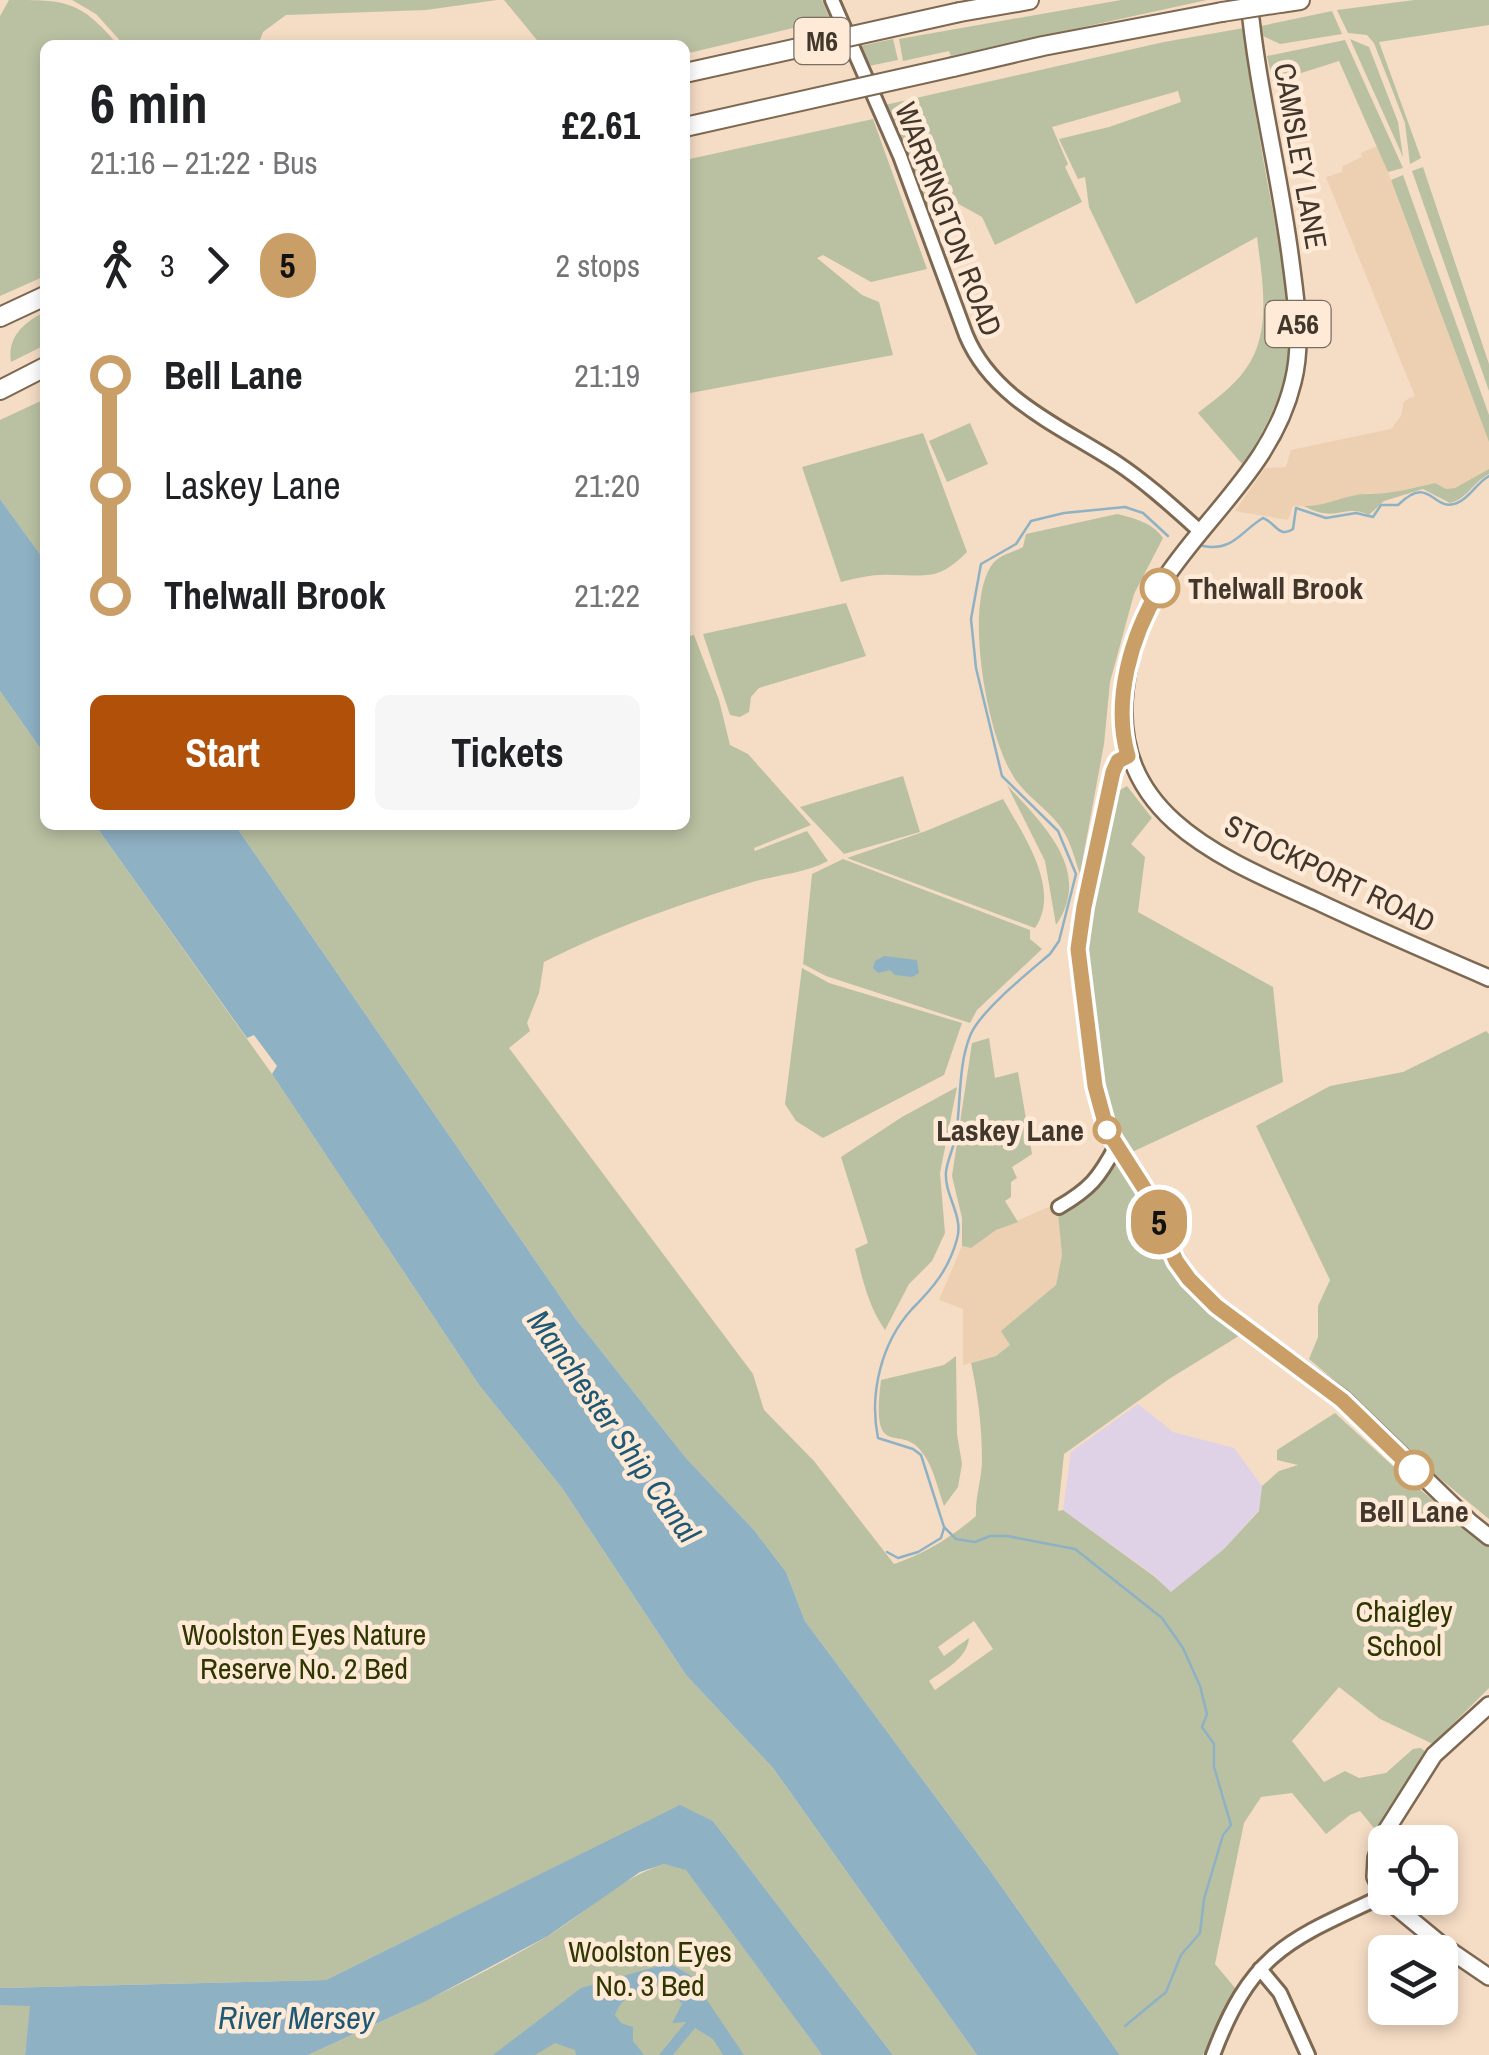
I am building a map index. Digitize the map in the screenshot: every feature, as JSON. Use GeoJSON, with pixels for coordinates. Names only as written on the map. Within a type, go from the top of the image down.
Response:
{"type":"FeatureCollection","features":[{"type":"Feature","properties":{"kind":"highway","name":"M6"},"geometry":{"type":"LineString","coordinates":[[690,72],[1029,0]]}},
{"type":"Feature","properties":{"kind":"highway","name":"M6"},"geometry":{"type":"LineString","coordinates":[[690,127],[1042,46],[1300,0]]}},
{"type":"Feature","properties":{"kind":"highway"},"geometry":{"type":"LineString","coordinates":[[0,317],[40,298]]}},
{"type":"Feature","properties":{"kind":"highway"},"geometry":{"type":"LineString","coordinates":[[0,390],[40,369]]}},
{"type":"Feature","properties":{"kind":"main road","name":"CAMSLEY LANE"},"geometry":{"type":"LineString","coordinates":[[1201,532],[1246,478],[1282,420],[1294,379],[1298,316],[1249,0]]}},
{"type":"Feature","properties":{"kind":"main road","name":"STOCKPORT ROAD"},"geometry":{"type":"LineString","coordinates":[[1201,532],[1164,580],[1140,627],[1126,676],[1122,710],[1128,756],[1137,777],[1177,824],[1232,861],[1489,978]]}},
{"type":"Feature","properties":{"kind":"main road"},"geometry":{"type":"LineString","coordinates":[[1128,756],[1115,765],[1084,907],[1078,968],[1098,1100],[1107,1130],[1146,1191],[1176,1261],[1189,1279],[1216,1306],[1342,1400],[1468,1522],[1489,1537]]}},
{"type":"Feature","properties":{"kind":"main road"},"geometry":{"type":"LineString","coordinates":[[1108,795],[1137,777]]}},
{"type":"Feature","properties":{"kind":"main road"},"geometry":{"type":"LineString","coordinates":[[1390,1825],[1434,1755],[1489,1705]]}},
{"type":"Feature","properties":{"kind":"main road"},"geometry":{"type":"LineString","coordinates":[[1406,1915],[1489,1977]]}},
{"type":"Feature","properties":{"kind":"street","name":"WARRINGTON ROAD"},"geometry":{"type":"LineString","coordinates":[[832,0],[882,112],[982,368],[1016,399],[1119,464],[1201,532]]}},
{"type":"Feature","properties":{"kind":"street"},"geometry":{"type":"LineString","coordinates":[[1058,1207],[1088,1190],[1116,1146]]}},
{"type":"Feature","properties":{"kind":"street"},"geometry":{"type":"LineString","coordinates":[[1213,2055],[1248,1982],[1279,1948],[1368,1904]]}},
{"type":"Feature","properties":{"kind":"street"},"geometry":{"type":"LineString","coordinates":[[1260,1969],[1280,1994],[1308,2055]]}},
{"type":"Feature","properties":{"kind":"shaded area"},"geometry":{"type":"Polygon","coordinates":[[[1378,146],[1489,442],[1489,469],[1455,488],[1446,489],[1435,483],[1380,496],[1368,493],[1322,507],[1293,506],[1288,520],[1235,511],[1265,468],[1286,467],[1291,450],[1391,429],[1401,416],[1404,401],[1415,396],[1326,177],[1342,172],[1343,166],[1362,157],[1361,153],[1378,146]]]}},
{"type":"Feature","properties":{"kind":"shaded area"},"geometry":{"type":"Polygon","coordinates":[[[1058,1203],[1062,1255],[1056,1285],[1002,1331],[1011,1345],[996,1356],[963,1365],[963,1309],[939,1300],[962,1246],[971,1248],[996,1230],[1058,1203]]]}},
{"type":"Feature","properties":{"kind":"shaded area"},"geometry":{"type":"Polygon","coordinates":[[[1138,1404],[1173,1432],[1234,1448],[1262,1486],[1259,1510],[1224,1549],[1171,1593],[1155,1576],[1063,1510],[1071,1452],[1138,1404]]]}},
{"type":"Feature","properties":{"kind":"green space"},"geometry":{"type":"Polygon","coordinates":[[[9,0],[59,2],[82,11],[114,40],[40,40],[40,278],[0,296],[0,16],[9,0]]]}},
{"type":"Feature","properties":{"kind":"green space"},"geometry":{"type":"Polygon","coordinates":[[[72,0],[497,0],[426,10],[286,15],[263,32],[260,40],[119,40],[96,14],[72,0]]]}},
{"type":"Feature","properties":{"kind":"green space"},"geometry":{"type":"Polygon","coordinates":[[[504,0],[822,0],[830,19],[690,53],[690,40],[537,40],[504,0]]]}},
{"type":"Feature","properties":{"kind":"green space"},"geometry":{"type":"Polygon","coordinates":[[[1121,0],[1207,0],[951,56],[949,51],[903,61],[899,39],[1121,0]]]}},
{"type":"Feature","properties":{"kind":"green space"},"geometry":{"type":"Polygon","coordinates":[[[1414,0],[1489,0],[1489,25],[1379,42],[1421,158],[1410,164],[1405,123],[1374,43],[1367,35],[1348,33],[1337,10],[1414,0]]]}},
{"type":"Feature","properties":{"kind":"green space"},"geometry":{"type":"Polygon","coordinates":[[[1332,11],[1342,34],[1280,44],[1263,36],[1261,26],[1332,11]]]}},
{"type":"Feature","properties":{"kind":"green space"},"geometry":{"type":"Polygon","coordinates":[[[1244,28],[1286,285],[1290,336],[1278,398],[1243,465],[1198,413],[1240,376],[1254,355],[1263,305],[1257,237],[1136,304],[1089,207],[1085,177],[1078,179],[1059,139],[1109,127],[1181,102],[1178,91],[1052,127],[1082,202],[995,245],[982,217],[946,197],[926,204],[885,105],[1164,42],[1244,28]]]}},
{"type":"Feature","properties":{"kind":"green space"},"geometry":{"type":"Polygon","coordinates":[[[893,39],[898,60],[869,66],[860,46],[893,39]]]}},
{"type":"Feature","properties":{"kind":"green space"},"geometry":{"type":"Polygon","coordinates":[[[1350,39],[1369,47],[1398,122],[1403,157],[1350,39]]]}},
{"type":"Feature","properties":{"kind":"green space"},"geometry":{"type":"Polygon","coordinates":[[[1345,40],[1403,168],[1388,172],[1339,61],[1273,82],[1267,56],[1345,40]]]}},
{"type":"Feature","properties":{"kind":"green space"},"geometry":{"type":"Polygon","coordinates":[[[873,119],[927,269],[871,282],[823,255],[817,258],[862,295],[879,302],[893,355],[690,393],[690,159],[873,119]]]}},
{"type":"Feature","properties":{"kind":"green space"},"geometry":{"type":"Polygon","coordinates":[[[1423,167],[1489,364],[1489,391],[1412,171],[1423,167]]]}},
{"type":"Feature","properties":{"kind":"green space"},"geometry":{"type":"Polygon","coordinates":[[[1403,175],[1489,415],[1489,442],[1391,180],[1403,175]]]}},
{"type":"Feature","properties":{"kind":"green space"},"geometry":{"type":"Polygon","coordinates":[[[40,315],[40,348],[11,362],[14,338],[40,315]]]}},
{"type":"Feature","properties":{"kind":"green space"},"geometry":{"type":"Polygon","coordinates":[[[40,401],[40,554],[0,499],[0,420],[40,401]]]}},
{"type":"Feature","properties":{"kind":"green space"},"geometry":{"type":"Polygon","coordinates":[[[970,423],[988,464],[947,482],[929,441],[970,423]]]}},
{"type":"Feature","properties":{"kind":"green space"},"geometry":{"type":"Polygon","coordinates":[[[923,433],[967,552],[948,568],[932,574],[878,575],[841,582],[802,467],[923,433]]]}},
{"type":"Feature","properties":{"kind":"green space"},"geometry":{"type":"Polygon","coordinates":[[[1489,469],[1489,474],[1450,503],[1423,489],[1384,501],[1369,515],[1353,511],[1324,513],[1304,506],[1435,483],[1446,489],[1455,488],[1489,469]]]}},
{"type":"Feature","properties":{"kind":"green space"},"geometry":{"type":"Polygon","coordinates":[[[1117,514],[1149,525],[1163,538],[1134,594],[1110,682],[1104,744],[1080,874],[1063,830],[1017,781],[1003,755],[987,701],[979,610],[991,566],[1023,547],[1026,534],[1117,514]]]}},
{"type":"Feature","properties":{"kind":"green space"},"geometry":{"type":"Polygon","coordinates":[[[846,603],[866,656],[759,688],[751,697],[749,712],[740,717],[730,715],[703,634],[846,603]]]}},
{"type":"Feature","properties":{"kind":"green space","name":"Chaigley School"},"geometry":{"type":"Polygon","coordinates":[[[694,635],[719,700],[730,745],[748,754],[811,825],[754,848],[755,851],[807,831],[828,861],[668,909],[544,962],[539,993],[527,1023],[530,1031],[509,1048],[753,1374],[764,1410],[814,1461],[894,1564],[957,1531],[976,1516],[982,1467],[971,1363],[996,1356],[1010,1345],[1001,1331],[1056,1285],[1062,1255],[1058,1212],[1110,1165],[1120,1161],[1140,1195],[1170,1266],[1242,1334],[1169,1379],[1064,1454],[1058,1511],[1063,1510],[1171,1592],[1224,1549],[1259,1511],[1262,1486],[1279,1471],[1298,1465],[1277,1460],[1277,1450],[1335,1413],[1489,1547],[1489,1688],[1433,1744],[1380,1719],[1339,1687],[1292,1741],[1324,1782],[1345,1771],[1359,1778],[1386,1773],[1413,1749],[1421,1748],[1427,1753],[1383,1825],[1371,1825],[1360,1811],[1326,1834],[1292,1793],[1261,1797],[1244,1823],[1215,1964],[1236,1989],[1213,2048],[1202,2055],[1120,2055],[989,1869],[805,1621],[786,1572],[754,1530],[686,1458],[575,1318],[238,830],[690,830],[690,636],[694,635]],[[974,1621],[938,1647],[944,1656],[969,1638],[960,1658],[929,1681],[935,1690],[993,1649],[974,1621]]]}},
{"type":"Feature","properties":{"kind":"green space","name":"Woolston Eyes Nature Reserve No. 2 Bed"},"geometry":{"type":"Polygon","coordinates":[[[0,691],[40,748],[40,830],[99,830],[272,1074],[479,1385],[562,1488],[686,1675],[773,1768],[977,2055],[893,2055],[713,1821],[680,1806],[326,1980],[0,1988],[0,691]]]}},
{"type":"Feature","properties":{"kind":"green space"},"geometry":{"type":"Polygon","coordinates":[[[903,776],[920,832],[844,854],[800,807],[903,776]]]}},
{"type":"Feature","properties":{"kind":"green space"},"geometry":{"type":"Polygon","coordinates":[[[1007,785],[1047,831],[1066,867],[1066,905],[1056,925],[1045,861],[1007,785]]]}},
{"type":"Feature","properties":{"kind":"green space"},"geometry":{"type":"Polygon","coordinates":[[[1127,786],[1152,818],[1131,844],[1145,857],[1138,912],[1273,987],[1283,1082],[1130,1153],[1107,1110],[1101,1085],[1105,1079],[1100,1079],[1084,951],[1113,794],[1127,786]]]}},
{"type":"Feature","properties":{"kind":"green space"},"geometry":{"type":"Polygon","coordinates":[[[1003,799],[1029,844],[1042,879],[1042,913],[1035,928],[847,858],[926,831],[1003,799]]]}},
{"type":"Feature","properties":{"kind":"green space"},"geometry":{"type":"Polygon","coordinates":[[[843,859],[1030,930],[1030,939],[1042,949],[977,1010],[970,1023],[826,976],[803,964],[812,874],[843,859]]]}},
{"type":"Feature","properties":{"kind":"green space"},"geometry":{"type":"Polygon","coordinates":[[[802,968],[829,983],[962,1023],[944,1075],[823,1138],[796,1121],[785,1104],[802,968]]]}},
{"type":"Feature","properties":{"kind":"green space"},"geometry":{"type":"Polygon","coordinates":[[[1486,1031],[1489,1519],[1415,1458],[1309,1359],[1318,1337],[1318,1306],[1330,1280],[1256,1126],[1330,1086],[1403,1072],[1486,1031]]]}},
{"type":"Feature","properties":{"kind":"green space"},"geometry":{"type":"Polygon","coordinates":[[[989,1038],[995,1078],[1018,1072],[1032,1154],[1012,1167],[1017,1178],[1011,1182],[1011,1197],[1005,1201],[1018,1222],[996,1230],[971,1248],[962,1246],[962,1218],[952,1176],[972,1043],[989,1038]]]}},
{"type":"Feature","properties":{"kind":"green space"},"geometry":{"type":"Polygon","coordinates":[[[957,1087],[940,1173],[945,1233],[932,1261],[909,1284],[885,1330],[860,1270],[855,1249],[868,1243],[841,1157],[957,1087]]]}},
{"type":"Feature","properties":{"kind":"green space"},"geometry":{"type":"Polygon","coordinates":[[[956,1356],[957,1434],[962,1464],[958,1487],[944,1506],[924,1455],[915,1445],[884,1432],[879,1407],[881,1380],[944,1365],[956,1356]]]}},
{"type":"Feature","properties":{"kind":"green space","name":"Woolston Eyes No. 3 Bed"},"geometry":{"type":"Polygon","coordinates":[[[664,1864],[686,1869],[822,2055],[308,2055],[489,1969],[548,1936],[633,1878],[664,1864]]]}},
{"type":"Feature","properties":{"kind":"green space"},"geometry":{"type":"Polygon","coordinates":[[[0,2005],[31,2005],[25,2055],[0,2055],[0,2005]]]}},
{"type":"Feature","properties":{"kind":"water"},"geometry":{"type":"Polygon","coordinates":[[[0,499],[40,554],[40,748],[0,691],[0,499]]]}},
{"type":"Feature","properties":{"kind":"water","name":"Manchester Ship Canal"},"geometry":{"type":"Polygon","coordinates":[[[99,830],[238,830],[575,1318],[686,1458],[754,1530],[786,1572],[805,1621],[989,1869],[1120,2055],[977,2055],[773,1768],[686,1675],[562,1488],[479,1385],[272,1074],[277,1066],[254,1035],[247,1038],[99,830]]]}},
{"type":"Feature","properties":{"kind":"water"},"geometry":{"type":"Polygon","coordinates":[[[884,956],[917,960],[919,973],[912,977],[895,975],[890,970],[878,973],[873,968],[875,961],[884,956]]]}},
{"type":"Feature","properties":{"kind":"water","name":"River Mersey"},"geometry":{"type":"Polygon","coordinates":[[[680,1805],[713,1821],[893,2055],[822,2055],[686,1870],[664,1864],[640,1872],[548,1936],[426,2001],[308,2055],[25,2055],[30,2006],[0,2005],[0,1988],[326,1980],[680,1805]]]}},
{"type":"Feature","properties":{"kind":"water"},"geometry":{"type":"Polygon","coordinates":[[[669,1963],[690,1975],[744,2055],[723,2055],[713,2039],[695,2028],[673,2055],[659,2055],[686,2022],[672,2023],[682,2004],[670,1988],[655,1982],[631,1994],[615,2015],[621,2023],[633,2027],[633,2041],[644,2055],[576,2055],[575,2050],[555,2043],[535,2055],[493,2055],[581,1988],[669,1963]]]}},
{"type":"Feature","properties":{"kind":"waterway"},"geometry":{"type":"LineString","coordinates":[[1203,546],[1229,543],[1263,518],[1288,532],[1293,529],[1296,508],[1326,518],[1356,513],[1373,517],[1381,505],[1398,505],[1418,493],[1449,505],[1466,498],[1489,476]]}},
{"type":"Feature","properties":{"kind":"waterway"},"geometry":{"type":"LineString","coordinates":[[1125,2026],[1166,1992],[1181,1955],[1200,1933],[1204,1899],[1223,1835],[1231,1825],[1214,1767],[1214,1744],[1202,1727],[1207,1714],[1200,1686],[1183,1648],[1162,1618],[1075,1549],[1007,1536],[990,1536],[975,1542],[956,1539],[944,1527],[921,1455],[878,1438],[875,1404],[880,1370],[892,1337],[939,1277],[957,1239],[958,1222],[946,1172],[956,1135],[970,1036],[994,1004],[1050,954],[1059,941],[1076,874],[1058,831],[1002,776],[976,668],[971,619],[981,564],[1016,544],[1031,521],[1064,513],[1125,507],[1143,513],[1168,536]]}},
{"type":"Feature","properties":{"kind":"waterway"},"geometry":{"type":"LineString","coordinates":[[887,1552],[898,1558],[918,1552],[941,1538],[944,1528]]}},
{"type":"Feature","properties":{"kind":"bus line","name":"5"},"geometry":{"type":"LineString","coordinates":[[1160,588],[1140,627],[1126,676],[1122,710],[1128,756],[1118,761],[1113,772],[1078,949],[1086,1032],[1100,1113],[1146,1191],[1176,1261],[1189,1279],[1216,1306],[1342,1400],[1414,1470]]}},
{"type":"Feature","properties":{"kind":"place","name":"Thelwall Brook"},"geometry":{"type":"Point","coordinates":[1160,588]}},
{"type":"Feature","properties":{"kind":"place","name":"Laskey Lane"},"geometry":{"type":"Point","coordinates":[1107,1130]}},
{"type":"Feature","properties":{"kind":"place","name":"Bell Lane"},"geometry":{"type":"Point","coordinates":[1414,1470]}}]}
